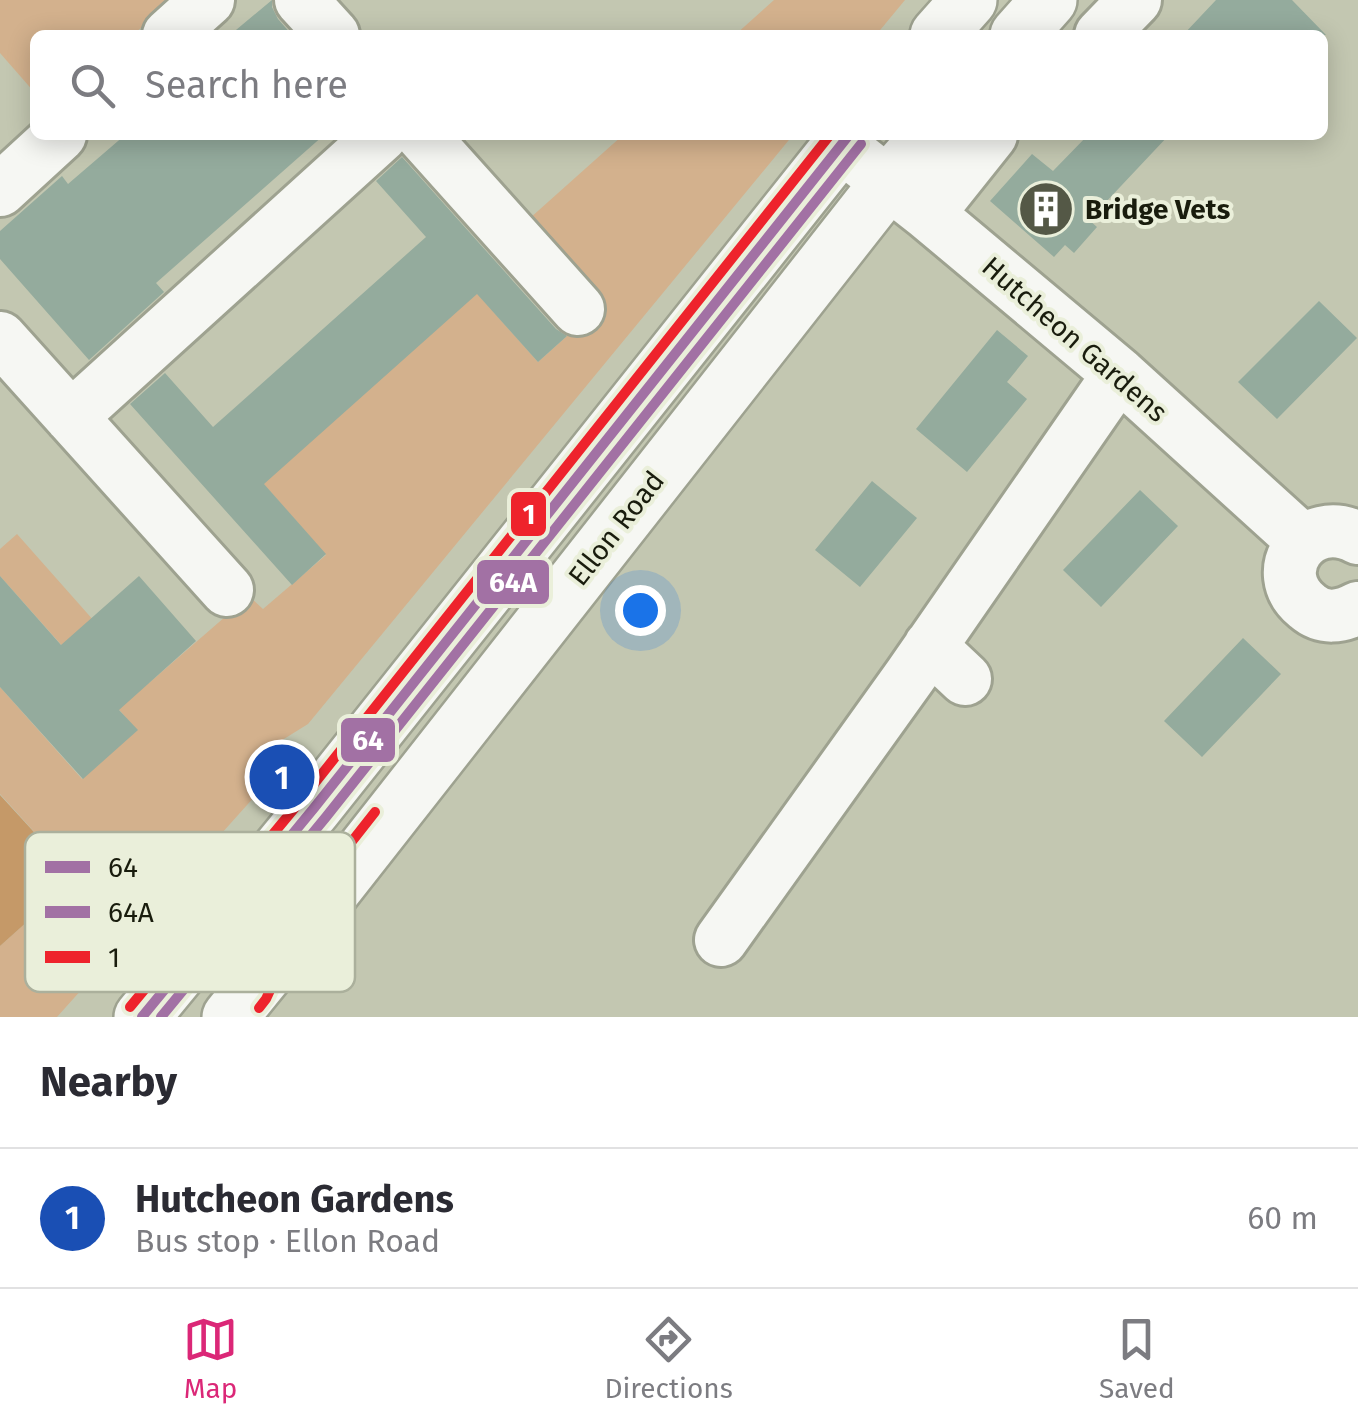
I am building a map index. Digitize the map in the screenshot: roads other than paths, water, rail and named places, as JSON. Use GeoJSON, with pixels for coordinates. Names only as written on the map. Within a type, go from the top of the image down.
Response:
{"type":"FeatureCollection","features":[{"type":"Feature","properties":{"kind":"main road"},"geometry":{"type":"LineString","coordinates":[[943,30],[970,0]]}},
{"type":"Feature","properties":{"kind":"main road"},"geometry":{"type":"LineString","coordinates":[[1022,30],[1049,0]]}},
{"type":"Feature","properties":{"kind":"main road"},"geometry":{"type":"LineString","coordinates":[[294,832],[845,140]]}},
{"type":"Feature","properties":{"kind":"main road","name":"Ellon Road"},"geometry":{"type":"LineString","coordinates":[[355,862],[908,198],[928,140]]}},
{"type":"Feature","properties":{"kind":"main road"},"geometry":{"type":"LineString","coordinates":[[142,1017],[163,992]]}},
{"type":"Feature","properties":{"kind":"main road","name":"Ellon Road"},"geometry":{"type":"LineString","coordinates":[[230,1017],[250,992]]}},
{"type":"Feature","properties":{"kind":"main road"},"geometry":{"type":"LineString","coordinates":[[271,1017],[286,992]]}},
{"type":"Feature","properties":{"kind":"street"},"geometry":{"type":"LineString","coordinates":[[175,30],[208,0]]}},
{"type":"Feature","properties":{"kind":"street"},"geometry":{"type":"LineString","coordinates":[[301,0],[328,30]]}},
{"type":"Feature","properties":{"kind":"street"},"geometry":{"type":"LineString","coordinates":[[1106,30],[1134,0]]}},
{"type":"Feature","properties":{"kind":"street"},"geometry":{"type":"LineString","coordinates":[[0,190],[55,140]]}},
{"type":"Feature","properties":{"kind":"street"},"geometry":{"type":"LineString","coordinates":[[70,417],[376,140]]}},
{"type":"Feature","properties":{"kind":"street"},"geometry":{"type":"LineString","coordinates":[[426,140],[578,309]]}},
{"type":"Feature","properties":{"kind":"street","name":"Hutcheon Gardens"},"geometry":{"type":"LineString","coordinates":[[845,140],[908,198],[1119,374],[1304,542]]}},
{"type":"Feature","properties":{"kind":"street","name":"Ellon Road"},"geometry":{"type":"LineString","coordinates":[[908,198],[984,140]]}},
{"type":"Feature","properties":{"kind":"street"},"geometry":{"type":"LineString","coordinates":[[0,338],[227,590]]}},
{"type":"Feature","properties":{"kind":"street"},"geometry":{"type":"LineString","coordinates":[[721,940],[948,662],[1119,374]]}},
{"type":"Feature","properties":{"kind":"street"},"geometry":{"type":"LineString","coordinates":[[1358,538],[1344,531],[1316,534],[1295,552],[1290,566],[1295,594],[1316,613],[1344,615],[1358,608]]}},
{"type":"Feature","properties":{"kind":"place","name":"Bridge Vets"},"geometry":{"type":"Point","coordinates":[1046,209]}},
{"type":"Feature","properties":{"kind":"place","name":"Hutcheon Gardens"},"geometry":{"type":"Point","coordinates":[282,777]}}]}
